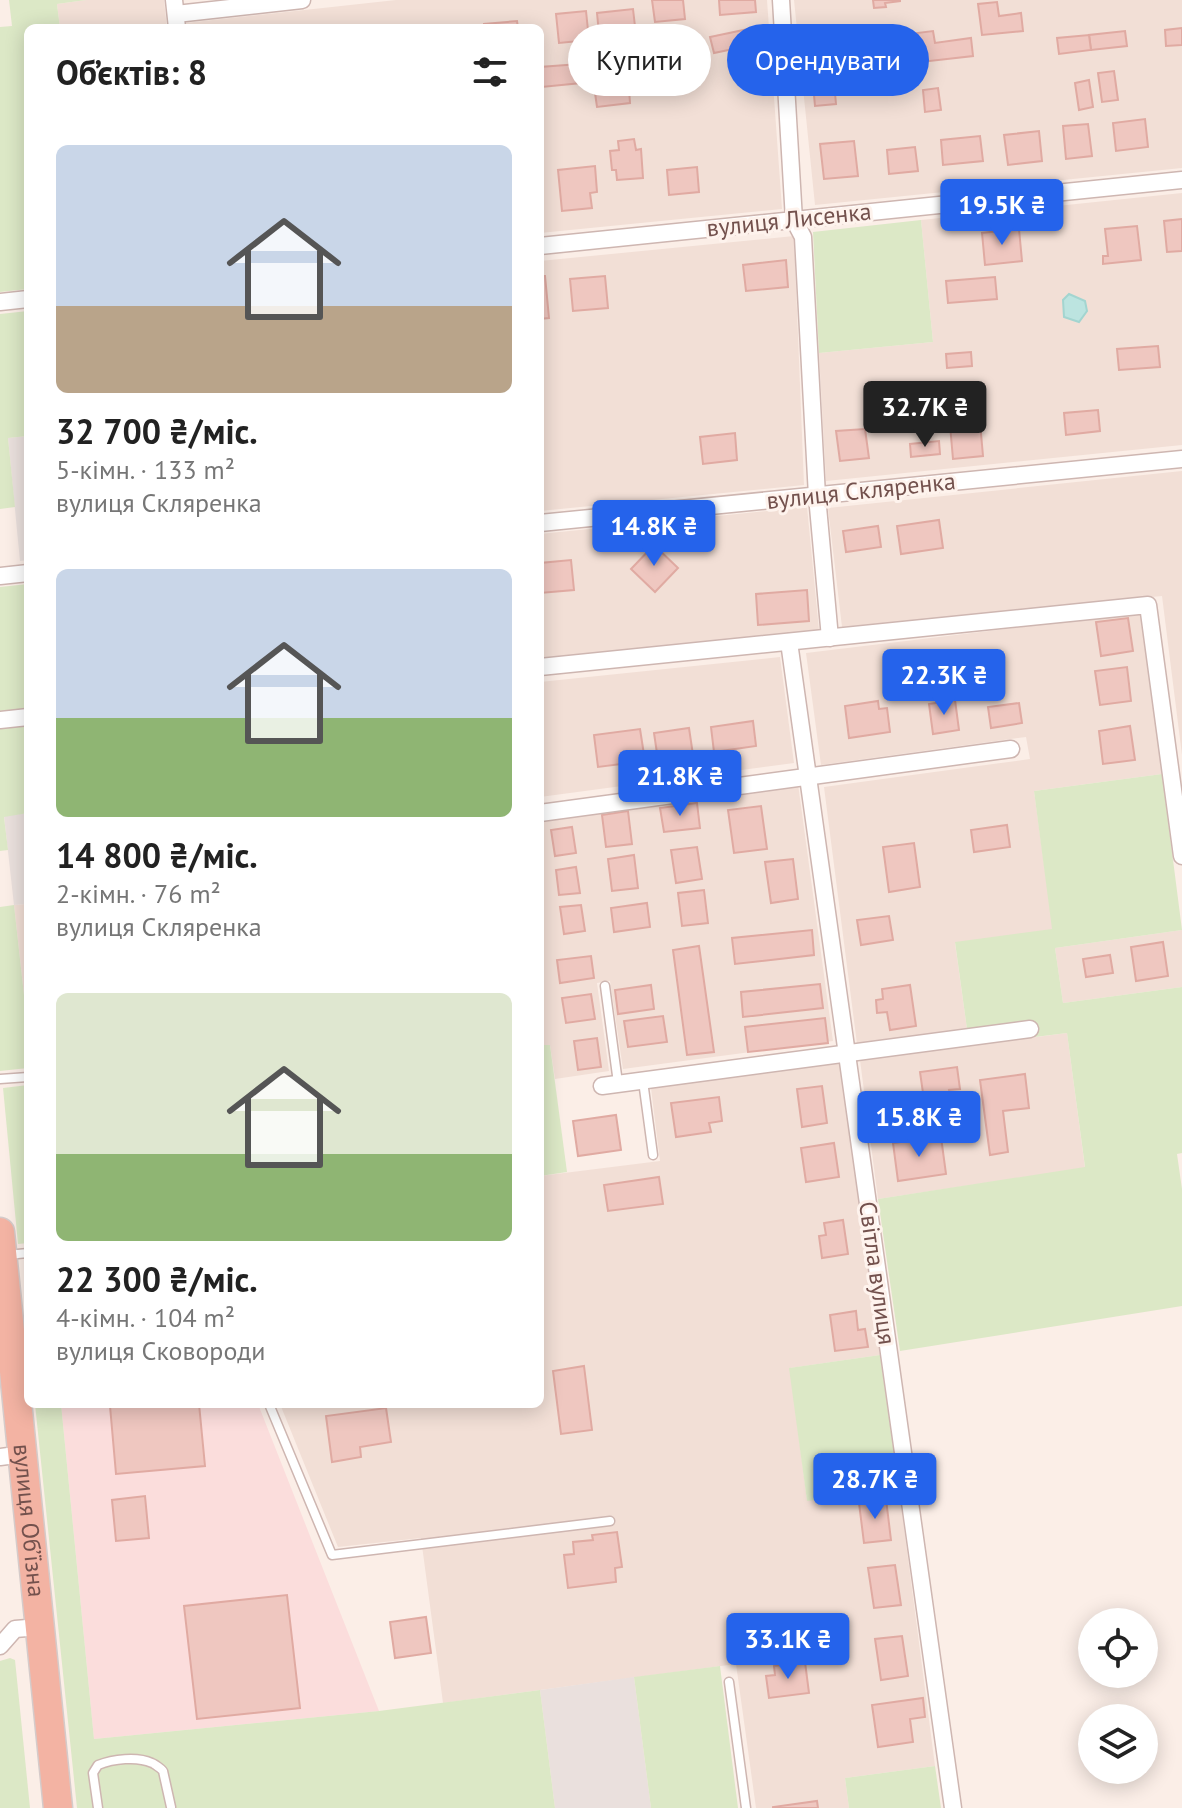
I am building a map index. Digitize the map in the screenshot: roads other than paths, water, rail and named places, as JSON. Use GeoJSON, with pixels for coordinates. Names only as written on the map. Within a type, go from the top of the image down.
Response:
{"type":"FeatureCollection","features":[{"type":"Feature","properties":{"kind":"highway","name":"вулиця Об’їзна"},"geometry":{"type":"LineString","coordinates":[[6,1244],[12,1456],[40,1627],[58,1808]]}},
{"type":"Feature","properties":{"kind":"street"},"geometry":{"type":"LineString","coordinates":[[176,14],[302,0]]}},
{"type":"Feature","properties":{"kind":"street"},"geometry":{"type":"LineString","coordinates":[[781,0],[794,220],[803,237],[817,496],[830,638]]}},
{"type":"Feature","properties":{"kind":"street","name":"вулиця Лисенка"},"geometry":{"type":"LineString","coordinates":[[544,246],[1182,180]]}},
{"type":"Feature","properties":{"kind":"street"},"geometry":{"type":"LineString","coordinates":[[0,302],[24,299]]}},
{"type":"Feature","properties":{"kind":"street","name":"вулиця Скляренка"},"geometry":{"type":"LineString","coordinates":[[544,523],[1182,459]]}},
{"type":"Feature","properties":{"kind":"street"},"geometry":{"type":"LineString","coordinates":[[0,576],[24,573]]}},
{"type":"Feature","properties":{"kind":"street"},"geometry":{"type":"LineString","coordinates":[[544,667],[1148,605],[1182,856]]}},
{"type":"Feature","properties":{"kind":"street","name":"Світла вулиця"},"geometry":{"type":"LineString","coordinates":[[789,642],[953,1808]]}},
{"type":"Feature","properties":{"kind":"street"},"geometry":{"type":"LineString","coordinates":[[0,720],[24,717]]}},
{"type":"Feature","properties":{"kind":"street"},"geometry":{"type":"LineString","coordinates":[[544,812],[1011,749]]}},
{"type":"Feature","properties":{"kind":"street"},"geometry":{"type":"LineString","coordinates":[[610,1085],[1030,1029]]}},
{"type":"Feature","properties":{"kind":"street"},"geometry":{"type":"LineString","coordinates":[[0,1646],[15,1629],[40,1627]]}},
{"type":"Feature","properties":{"kind":"lane"},"geometry":{"type":"LineString","coordinates":[[605,986],[610,1085]]}},
{"type":"Feature","properties":{"kind":"lane"},"geometry":{"type":"LineString","coordinates":[[0,1079],[24,1077]]}},
{"type":"Feature","properties":{"kind":"lane"},"geometry":{"type":"LineString","coordinates":[[643,1081],[653,1155]]}},
{"type":"Feature","properties":{"kind":"lane"},"geometry":{"type":"LineString","coordinates":[[271,1408],[332,1555],[610,1521]]}},
{"type":"Feature","properties":{"kind":"lane"},"geometry":{"type":"LineString","coordinates":[[729,1682],[746,1808]]}},
{"type":"Feature","properties":{"kind":"lane"},"geometry":{"type":"LineString","coordinates":[[98,1808],[93,1773],[98,1765],[109,1761],[138,1760],[152,1763],[163,1771],[171,1807]]}},
{"type":"Feature","properties":{"kind":"water"},"geometry":{"type":"Polygon","coordinates":[[[1069,294],[1085,301],[1087,311],[1079,322],[1064,317],[1063,300],[1069,294]]]}}]}
